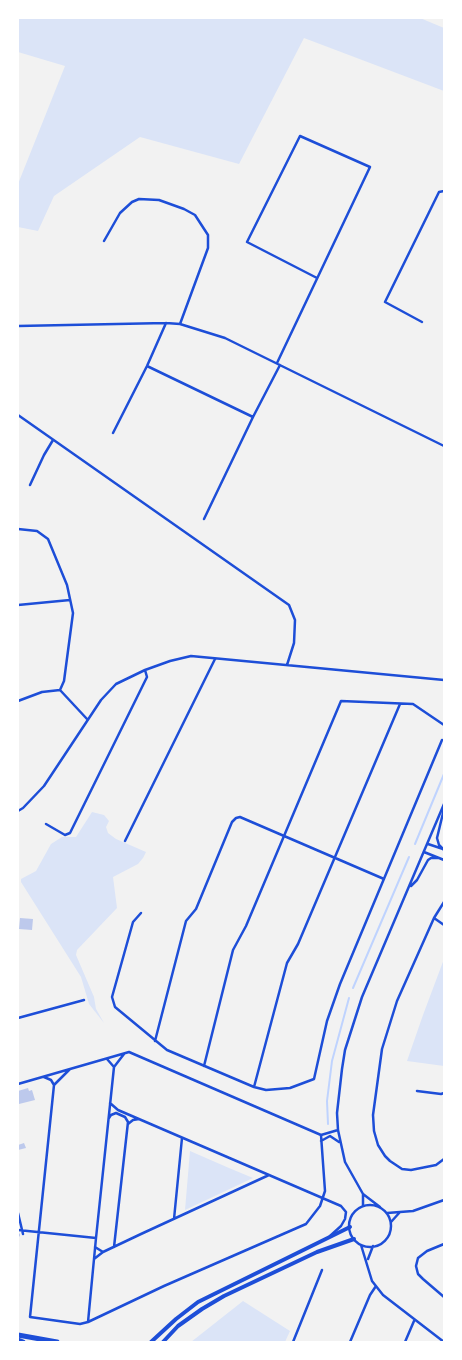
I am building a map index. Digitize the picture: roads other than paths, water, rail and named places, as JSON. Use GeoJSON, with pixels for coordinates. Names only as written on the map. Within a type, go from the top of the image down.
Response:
{"type":"FeatureCollection","features":[{"type":"Feature","properties":{"kind":"highway"},"geometry":{"type":"LineString","coordinates":[[18,1335],[57,1342]]}},
{"type":"Feature","properties":{"kind":"highway"},"geometry":{"type":"LineString","coordinates":[[18,1340],[23,1342]]}},
{"type":"Feature","properties":{"kind":"street"},"geometry":{"type":"LineString","coordinates":[[204,519],[279,364],[317,278],[370,167],[300,136],[247,242],[317,278]]}},
{"type":"Feature","properties":{"kind":"street"},"geometry":{"type":"LineString","coordinates":[[422,322],[384,302],[438,192],[444,192]]}},
{"type":"Feature","properties":{"kind":"street"},"geometry":{"type":"LineString","coordinates":[[104,241],[120,213],[132,202],[139,199],[159,200],[195,215],[208,235],[208,248],[180,324]]}},
{"type":"Feature","properties":{"kind":"street"},"geometry":{"type":"LineString","coordinates":[[112,434],[147,366],[166,323]]}},
{"type":"Feature","properties":{"kind":"street"},"geometry":{"type":"LineString","coordinates":[[18,326],[180,324],[226,338],[444,446]]}},
{"type":"Feature","properties":{"kind":"street"},"geometry":{"type":"LineString","coordinates":[[147,366],[253,417]]}},
{"type":"Feature","properties":{"kind":"street"},"geometry":{"type":"LineString","coordinates":[[18,415],[289,605],[295,620],[294,643],[286,665]]}},
{"type":"Feature","properties":{"kind":"street"},"geometry":{"type":"LineString","coordinates":[[30,485],[53,440]]}},
{"type":"Feature","properties":{"kind":"street"},"geometry":{"type":"LineString","coordinates":[[18,529],[37,532],[48,538],[68,585],[73,613],[64,681],[60,690]]}},
{"type":"Feature","properties":{"kind":"street"},"geometry":{"type":"LineString","coordinates":[[18,606],[70,600]]}},
{"type":"Feature","properties":{"kind":"street"},"geometry":{"type":"LineString","coordinates":[[18,811],[44,786],[101,700],[116,684],[145,670],[191,656],[444,680]]}},
{"type":"Feature","properties":{"kind":"street"},"geometry":{"type":"LineString","coordinates":[[125,841],[215,659]]}},
{"type":"Feature","properties":{"kind":"street"},"geometry":{"type":"LineString","coordinates":[[46,824],[65,835],[70,833],[147,678],[145,670]]}},
{"type":"Feature","properties":{"kind":"street"},"geometry":{"type":"LineString","coordinates":[[18,701],[42,692],[60,690]]}},
{"type":"Feature","properties":{"kind":"street"},"geometry":{"type":"LineString","coordinates":[[60,690],[88,719]]}},
{"type":"Feature","properties":{"kind":"street"},"geometry":{"type":"LineString","coordinates":[[204,1066],[233,950],[246,926],[341,700],[413,704],[444,724]]}},
{"type":"Feature","properties":{"kind":"street"},"geometry":{"type":"LineString","coordinates":[[254,1087],[287,964],[298,944],[400,703]]}},
{"type":"Feature","properties":{"kind":"street"},"geometry":{"type":"LineString","coordinates":[[142,913],[133,922],[112,997],[115,1007],[167,1050],[254,1087],[266,1090],[290,1088],[314,1079],[326,1025],[338,991],[442,740]]}},
{"type":"Feature","properties":{"kind":"street"},"geometry":{"type":"LineString","coordinates":[[18,805],[23,808]]}},
{"type":"Feature","properties":{"kind":"street"},"geometry":{"type":"LineString","coordinates":[[380,1207],[364,1206],[353,1214],[350,1227],[354,1239],[361,1244],[378,1245],[387,1238],[391,1222],[387,1213],[380,1207],[364,1194],[345,1162],[340,1143],[337,1113],[342,1069],[351,1029],[362,997],[444,805]]}},
{"type":"Feature","properties":{"kind":"street"},"geometry":{"type":"LineString","coordinates":[[444,805],[444,816],[437,838],[439,845],[444,850]]}},
{"type":"Feature","properties":{"kind":"street"},"geometry":{"type":"LineString","coordinates":[[155,1041],[186,921],[196,909],[232,822],[236,818],[240,818],[384,878]]}},
{"type":"Feature","properties":{"kind":"street"},"geometry":{"type":"LineString","coordinates":[[428,844],[444,850]]}},
{"type":"Feature","properties":{"kind":"street"},"geometry":{"type":"LineString","coordinates":[[424,852],[444,860]]}},
{"type":"Feature","properties":{"kind":"street"},"geometry":{"type":"LineString","coordinates":[[410,887],[417,880],[428,860],[439,858]]}},
{"type":"Feature","properties":{"kind":"street"},"geometry":{"type":"LineString","coordinates":[[444,902],[434,918],[397,1001],[382,1049],[375,1091],[374,1131],[385,1156],[402,1169],[411,1170],[436,1165],[444,1159]]}},
{"type":"Feature","properties":{"kind":"street"},"geometry":{"type":"LineString","coordinates":[[434,918],[444,925]]}},
{"type":"Feature","properties":{"kind":"street"},"geometry":{"type":"LineString","coordinates":[[18,1018],[84,1000]]}},
{"type":"Feature","properties":{"kind":"street"},"geometry":{"type":"LineString","coordinates":[[18,1084],[126,1052],[321,1135],[338,1130]]}},
{"type":"Feature","properties":{"kind":"street"},"geometry":{"type":"LineString","coordinates":[[88,1322],[114,1067],[126,1052]]}},
{"type":"Feature","properties":{"kind":"street"},"geometry":{"type":"LineString","coordinates":[[106,1059],[114,1067]]}},
{"type":"Feature","properties":{"kind":"street"},"geometry":{"type":"LineString","coordinates":[[54,1085],[70,1069]]}},
{"type":"Feature","properties":{"kind":"street"},"geometry":{"type":"LineString","coordinates":[[43,1077],[51,1080],[54,1085],[30,1317],[80,1324],[88,1322],[306,1224],[324,1198],[321,1135]]}},
{"type":"Feature","properties":{"kind":"street"},"geometry":{"type":"LineString","coordinates":[[416,1091],[444,1093]]}},
{"type":"Feature","properties":{"kind":"street"},"geometry":{"type":"LineString","coordinates":[[110,1103],[118,1110],[140,1120],[341,1206],[346,1212],[344,1219],[328,1238]]}},
{"type":"Feature","properties":{"kind":"street"},"geometry":{"type":"LineString","coordinates":[[109,1118],[116,1113],[126,1117],[128,1124],[114,1247]]}},
{"type":"Feature","properties":{"kind":"street"},"geometry":{"type":"LineString","coordinates":[[128,1124],[133,1120],[140,1120]]}},
{"type":"Feature","properties":{"kind":"street"},"geometry":{"type":"LineString","coordinates":[[321,1141],[330,1136],[340,1143]]}},
{"type":"Feature","properties":{"kind":"street"},"geometry":{"type":"LineString","coordinates":[[174,1219],[182,1138]]}},
{"type":"Feature","properties":{"kind":"street"},"geometry":{"type":"LineString","coordinates":[[94,1259],[114,1247],[269,1175]]}},
{"type":"Feature","properties":{"kind":"street"},"geometry":{"type":"LineString","coordinates":[[364,1194],[364,1206]]}},
{"type":"Feature","properties":{"kind":"street"},"geometry":{"type":"LineString","coordinates":[[387,1213],[413,1211],[444,1200]]}},
{"type":"Feature","properties":{"kind":"street"},"geometry":{"type":"LineString","coordinates":[[391,1222],[400,1212]]}},
{"type":"Feature","properties":{"kind":"street"},"geometry":{"type":"LineString","coordinates":[[18,1213],[23,1232]]}},
{"type":"Feature","properties":{"kind":"street"},"geometry":{"type":"LineString","coordinates":[[151,1342],[198,1302],[350,1227]]}},
{"type":"Feature","properties":{"kind":"street"},"geometry":{"type":"LineString","coordinates":[[18,1234],[38,1232],[96,1238]]}},
{"type":"Feature","properties":{"kind":"street"},"geometry":{"type":"LineString","coordinates":[[163,1342],[178,1326],[202,1308],[224,1296],[317,1252],[354,1239]]}},
{"type":"Feature","properties":{"kind":"street"},"geometry":{"type":"LineString","coordinates":[[314,1244],[317,1252]]}},
{"type":"Feature","properties":{"kind":"street"},"geometry":{"type":"LineString","coordinates":[[361,1244],[372,1282],[383,1295],[444,1342]]}},
{"type":"Feature","properties":{"kind":"street"},"geometry":{"type":"LineString","coordinates":[[444,1244],[427,1251],[418,1258],[416,1266],[418,1274],[422,1279],[444,1297]]}},
{"type":"Feature","properties":{"kind":"street"},"geometry":{"type":"LineString","coordinates":[[367,1260],[373,1246]]}},
{"type":"Feature","properties":{"kind":"street"},"geometry":{"type":"LineString","coordinates":[[95,1247],[104,1252]]}},
{"type":"Feature","properties":{"kind":"street"},"geometry":{"type":"LineString","coordinates":[[293,1342],[322,1270]]}},
{"type":"Feature","properties":{"kind":"street"},"geometry":{"type":"LineString","coordinates":[[350,1342],[370,1295],[376,1286]]}},
{"type":"Feature","properties":{"kind":"street"},"geometry":{"type":"LineString","coordinates":[[405,1342],[415,1320]]}},
{"type":"Feature","properties":{"kind":"waterway"},"geometry":{"type":"LineString","coordinates":[[415,844],[444,774]]}},
{"type":"Feature","properties":{"kind":"waterway"},"geometry":{"type":"LineString","coordinates":[[353,988],[409,857]]}},
{"type":"Feature","properties":{"kind":"waterway"},"geometry":{"type":"LineString","coordinates":[[328,1124],[327,1101],[332,1061],[349,998]]}}]}
